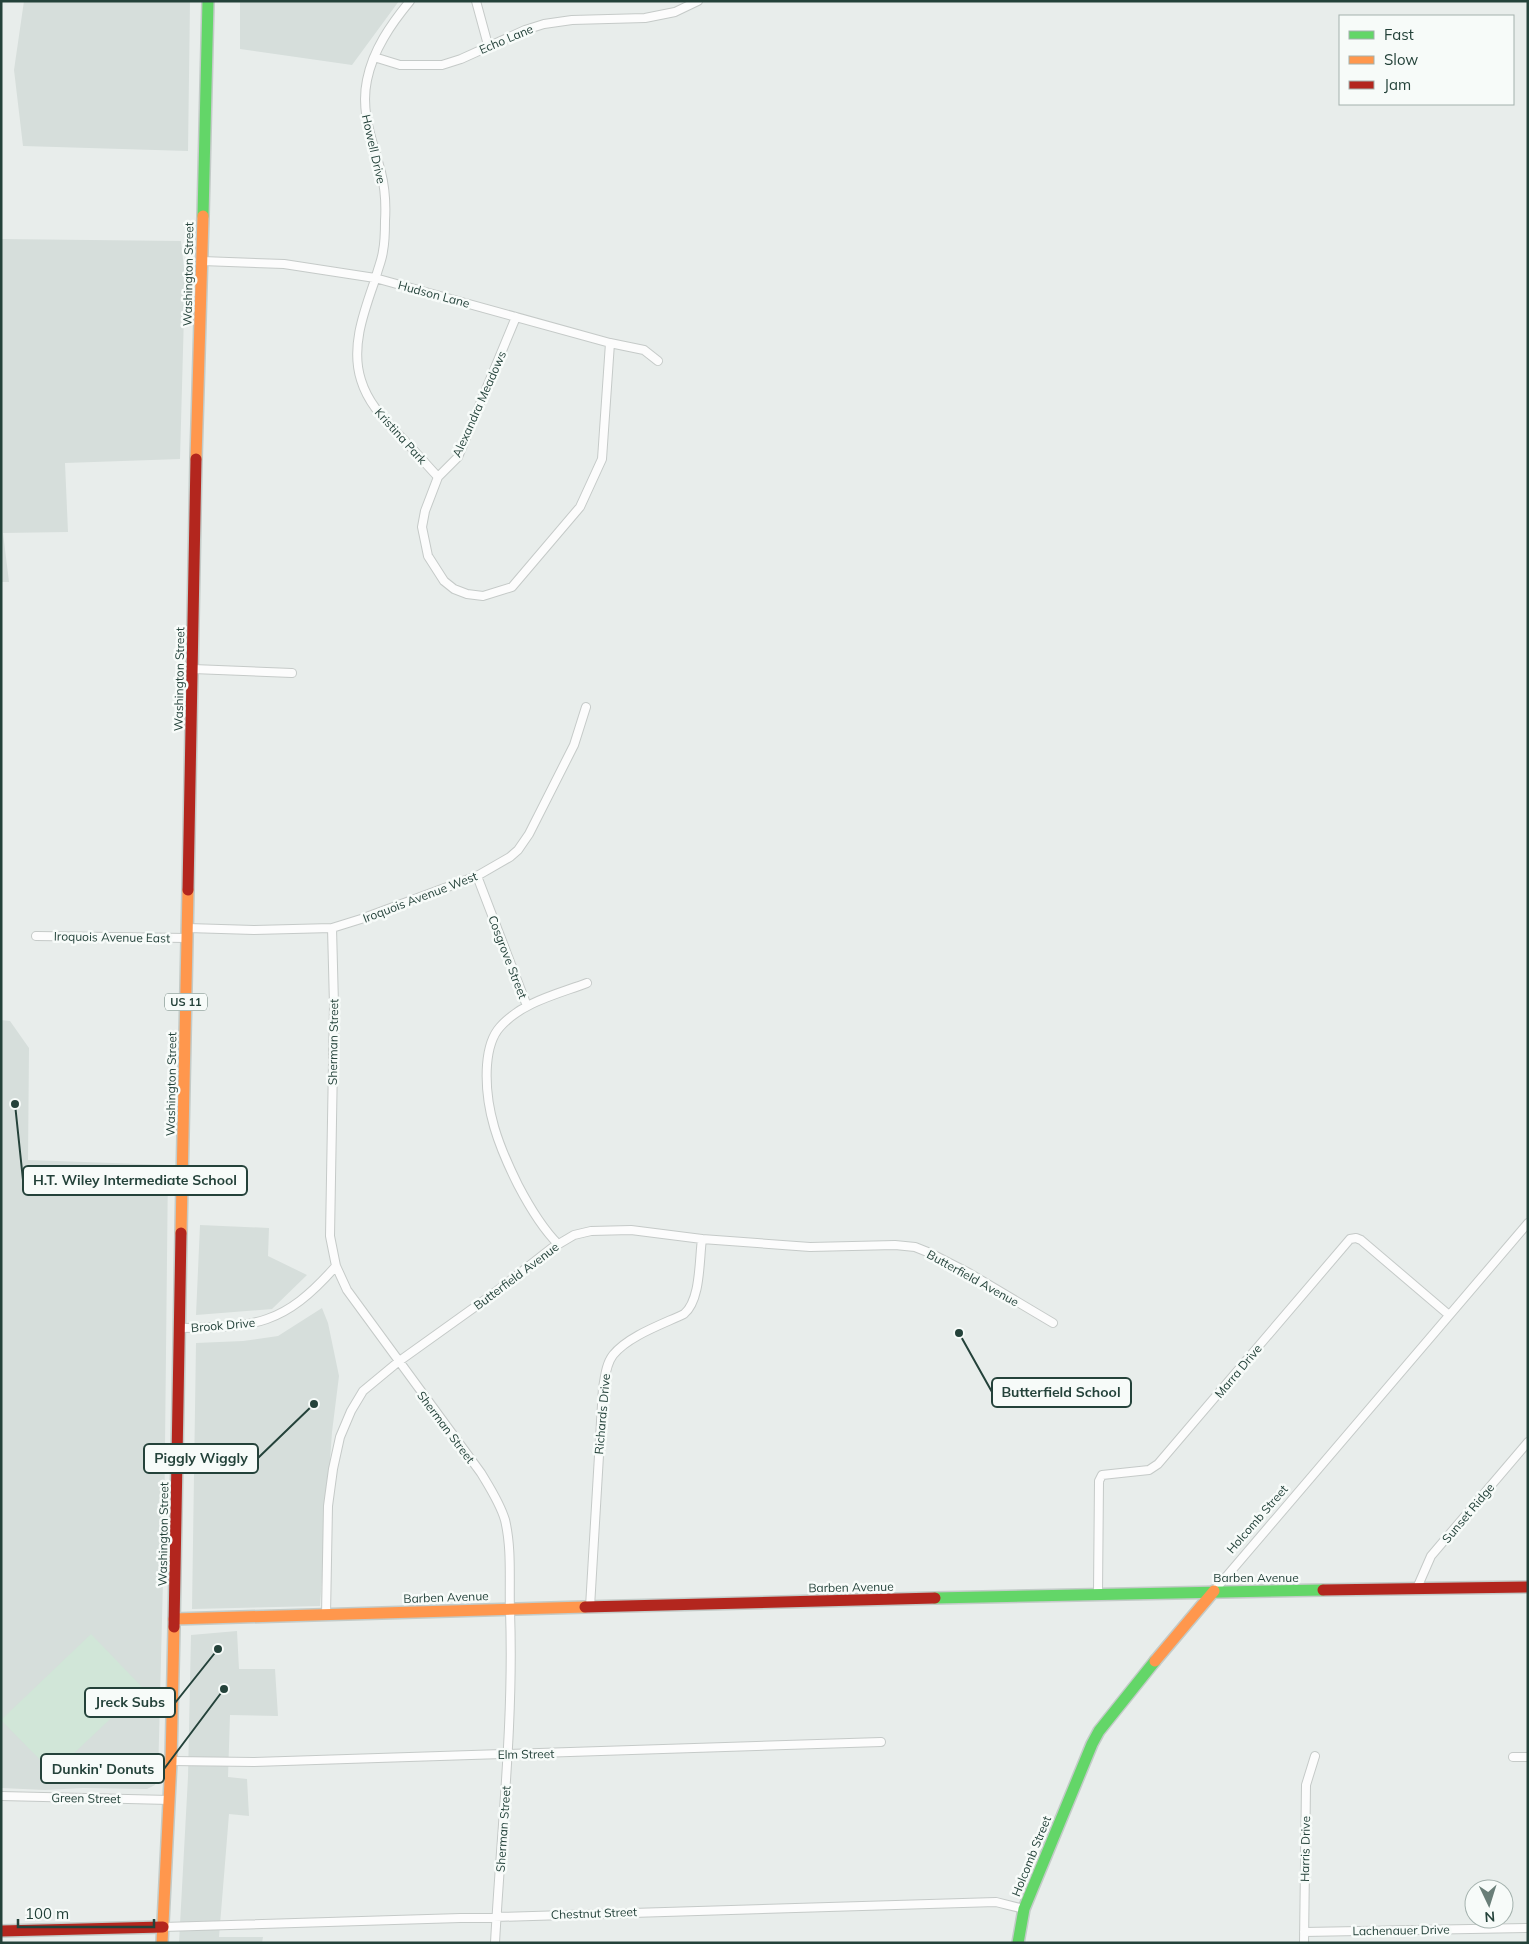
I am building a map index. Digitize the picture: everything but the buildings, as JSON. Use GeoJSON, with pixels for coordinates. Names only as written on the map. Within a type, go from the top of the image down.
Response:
{"type":"FeatureCollection","features":[{"type":"Feature","properties":{"kind":"main road","name":"Washington Street"},"geometry":{"type":"LineString","coordinates":[[162,1943],[172,1762],[208,1]]}},
{"type":"Feature","properties":{"kind":"main road","name":"Barben Avenue"},"geometry":{"type":"LineString","coordinates":[[174,1620],[1098,1593],[1528,1587]]}},
{"type":"Feature","properties":{"kind":"main road","name":"Holcomb Street"},"geometry":{"type":"LineString","coordinates":[[1018,1943],[1024,1909],[1095,1737],[1148,1669],[1214,1591]]}},
{"type":"Feature","properties":{"kind":"main road"},"geometry":{"type":"LineString","coordinates":[[1,1931],[163,1927]]}},
{"type":"Feature","properties":{"kind":"street","name":"Howell Drive"},"geometry":{"type":"LineString","coordinates":[[375,278],[383,252],[386,210],[381,173],[366,122],[364,101],[367,80],[374,57],[392,23],[410,1]]}},
{"type":"Feature","properties":{"kind":"street"},"geometry":{"type":"LineString","coordinates":[[476,1],[488,46]]}},
{"type":"Feature","properties":{"kind":"street","name":"Echo Lane"},"geometry":{"type":"LineString","coordinates":[[374,57],[400,66],[442,65],[461,59],[525,30],[544,24],[572,20],[644,18],[675,12],[698,1]]}},
{"type":"Feature","properties":{"kind":"street","name":"Hudson Lane"},"geometry":{"type":"LineString","coordinates":[[202,261],[284,264],[375,278],[644,350],[658,361]]}},
{"type":"Feature","properties":{"kind":"street","name":"Kristina Park"},"geometry":{"type":"LineString","coordinates":[[375,278],[358,338],[360,380],[379,415],[438,477]]}},
{"type":"Feature","properties":{"kind":"street","name":"Alexandra Meadows"},"geometry":{"type":"LineString","coordinates":[[516,316],[458,457],[438,477],[425,511],[422,527],[428,556],[436,571],[454,589],[467,594],[483,596],[512,586],[580,506],[602,459],[610,342]]}},
{"type":"Feature","properties":{"kind":"street"},"geometry":{"type":"LineString","coordinates":[[193,669],[292,673]]}},
{"type":"Feature","properties":{"kind":"street","name":"Iroquois Avenue West"},"geometry":{"type":"LineString","coordinates":[[188,933],[332,928],[477,876],[510,857],[518,850],[574,745],[586,707]]}},
{"type":"Feature","properties":{"kind":"street","name":"Cosgrove Street"},"geometry":{"type":"LineString","coordinates":[[477,876],[527,1006],[514,1013],[494,1035],[488,1052],[486,1077],[488,1106],[496,1138],[504,1156],[530,1207],[547,1234],[558,1244]]}},
{"type":"Feature","properties":{"kind":"street","name":"Sherman Street"},"geometry":{"type":"LineString","coordinates":[[332,928],[334,1005],[330,1236],[336,1266],[347,1290],[481,1473],[497,1500],[504,1518],[508,1538],[511,1716],[496,1943]]}},
{"type":"Feature","properties":{"kind":"street","name":"Iroquois Avenue East"},"geometry":{"type":"LineString","coordinates":[[36,936],[188,933]]}},
{"type":"Feature","properties":{"kind":"street"},"geometry":{"type":"LineString","coordinates":[[527,1006],[587,983]]}},
{"type":"Feature","properties":{"kind":"street","name":"Holcomb Street"},"geometry":{"type":"LineString","coordinates":[[1214,1591],[1528,1223]]}},
{"type":"Feature","properties":{"kind":"street","name":"Butterfield Avenue"},"geometry":{"type":"LineString","coordinates":[[326,1615],[328,1506],[333,1468],[340,1437],[351,1411],[363,1392],[398,1362],[493,1294],[558,1244],[574,1235],[615,1229],[702,1239],[810,1247],[895,1245],[915,1248],[930,1253],[969,1273],[1053,1323]]}},
{"type":"Feature","properties":{"kind":"street","name":"Marra Drive"},"geometry":{"type":"LineString","coordinates":[[1098,1593],[1099,1481],[1102,1475],[1149,1470],[1158,1464],[1350,1239],[1356,1238],[1361,1240],[1449,1315]]}},
{"type":"Feature","properties":{"kind":"street","name":"Richards Drive"},"geometry":{"type":"LineString","coordinates":[[590,1608],[603,1388],[607,1368],[612,1356],[622,1346],[689,1310],[695,1298],[702,1239]]}},
{"type":"Feature","properties":{"kind":"street","name":"Brook Drive"},"geometry":{"type":"LineString","coordinates":[[180,1328],[248,1325],[271,1319],[295,1306],[321,1283],[336,1266]]}},
{"type":"Feature","properties":{"kind":"street","name":"Sunset Ridge"},"geometry":{"type":"LineString","coordinates":[[1417,1588],[1431,1556],[1528,1442]]}},
{"type":"Feature","properties":{"kind":"street","name":"Elm Street"},"geometry":{"type":"LineString","coordinates":[[172,1762],[254,1762],[881,1742]]}},
{"type":"Feature","properties":{"kind":"street","name":"Harris Drive"},"geometry":{"type":"LineString","coordinates":[[1304,1943],[1306,1785],[1315,1756]]}},
{"type":"Feature","properties":{"kind":"street"},"geometry":{"type":"LineString","coordinates":[[1512,1757],[1528,1757]]}},
{"type":"Feature","properties":{"kind":"street","name":"Green Street"},"geometry":{"type":"LineString","coordinates":[[1,1796],[170,1800]]}},
{"type":"Feature","properties":{"kind":"street","name":"Chestnut Street"},"geometry":{"type":"LineString","coordinates":[[163,1927],[996,1902],[1024,1909]]}},
{"type":"Feature","properties":{"kind":"street","name":"Lachenauer Drive"},"geometry":{"type":"LineString","coordinates":[[1304,1932],[1528,1928]]}},
{"type":"Feature","properties":{"kind":"shaded area"},"geometry":{"type":"Polygon","coordinates":[[[24,1],[190,1],[188,151],[23,146],[14,70],[24,1]]]}},
{"type":"Feature","properties":{"kind":"shaded area"},"geometry":{"type":"Polygon","coordinates":[[[240,1],[399,1],[352,65],[240,49],[240,1]]]}},
{"type":"Feature","properties":{"kind":"shaded area"},"geometry":{"type":"Polygon","coordinates":[[[1,239],[181,241],[185,278],[180,459],[65,463],[68,532],[3,533],[9,582],[1,582],[1,239]]]}},
{"type":"Feature","properties":{"kind":"shaded area"},"geometry":{"type":"Polygon","coordinates":[[[1,1020],[10,1021],[29,1048],[28,1160],[168,1165],[164,1541],[158,1777],[155,1785],[147,1789],[83,1788],[45,1790],[1,1788],[1,1020]]]}},
{"type":"Feature","properties":{"kind":"shaded area"},"geometry":{"type":"Polygon","coordinates":[[[200,1225],[269,1228],[268,1256],[307,1275],[272,1309],[196,1315],[200,1225]]]}},
{"type":"Feature","properties":{"kind":"shaded area"},"geometry":{"type":"Polygon","coordinates":[[[322,1308],[328,1323],[339,1376],[332,1432],[320,1606],[192,1609],[196,1343],[243,1341],[278,1336],[322,1308]]]}},
{"type":"Feature","properties":{"kind":"shaded area"},"geometry":{"type":"Polygon","coordinates":[[[237,1631],[239,1669],[275,1669],[278,1716],[230,1715],[228,1777],[247,1779],[249,1816],[229,1814],[219,1937],[263,1937],[262,1943],[179,1943],[188,1777],[191,1635],[237,1631]]]}},
{"type":"Feature","properties":{"kind":"green space"},"geometry":{"type":"Polygon","coordinates":[[[91,1634],[143,1688],[53,1773],[1,1720],[91,1634]]]}},
{"type":"Feature","properties":{"kind":"traffic: fast"},"geometry":{"type":"LineString","coordinates":[[203,216],[208,1]]}},
{"type":"Feature","properties":{"kind":"traffic: fast"},"geometry":{"type":"LineString","coordinates":[[935,1598],[1323,1590]]}},
{"type":"Feature","properties":{"kind":"traffic: fast"},"geometry":{"type":"LineString","coordinates":[[1018,1943],[1024,1909],[1092,1744],[1099,1731],[1155,1661]]}},
{"type":"Feature","properties":{"kind":"traffic: slow"},"geometry":{"type":"LineString","coordinates":[[196,459],[203,216]]}},
{"type":"Feature","properties":{"kind":"traffic: slow"},"geometry":{"type":"LineString","coordinates":[[181,1233],[188,890]]}},
{"type":"Feature","properties":{"kind":"traffic: slow"},"geometry":{"type":"LineString","coordinates":[[1155,1661],[1214,1591]]}},
{"type":"Feature","properties":{"kind":"traffic: slow"},"geometry":{"type":"LineString","coordinates":[[174,1619],[585,1607]]}},
{"type":"Feature","properties":{"kind":"traffic: slow"},"geometry":{"type":"LineString","coordinates":[[162,1943],[171,1761],[174,1627]]}},
{"type":"Feature","properties":{"kind":"traffic: jam"},"geometry":{"type":"LineString","coordinates":[[188,890],[196,459]]}},
{"type":"Feature","properties":{"kind":"traffic: jam"},"geometry":{"type":"LineString","coordinates":[[174,1627],[181,1233]]}},
{"type":"Feature","properties":{"kind":"traffic: jam"},"geometry":{"type":"LineString","coordinates":[[1323,1590],[1528,1587]]}},
{"type":"Feature","properties":{"kind":"traffic: jam"},"geometry":{"type":"LineString","coordinates":[[585,1607],[935,1598]]}},
{"type":"Feature","properties":{"kind":"traffic: jam"},"geometry":{"type":"LineString","coordinates":[[1,1931],[163,1927]]}},
{"type":"Feature","properties":{"kind":"place","name":"H.T. Wiley Intermediate School"},"geometry":{"type":"Point","coordinates":[15,1104]}},
{"type":"Feature","properties":{"kind":"place","name":"Butterfield School"},"geometry":{"type":"Point","coordinates":[959,1333]}},
{"type":"Feature","properties":{"kind":"place","name":"Piggly Wiggly"},"geometry":{"type":"Point","coordinates":[314,1404]}},
{"type":"Feature","properties":{"kind":"place","name":"Jreck Subs"},"geometry":{"type":"Point","coordinates":[218,1649]}},
{"type":"Feature","properties":{"kind":"place","name":"Dunkin' Donuts"},"geometry":{"type":"Point","coordinates":[224,1689]}}]}
